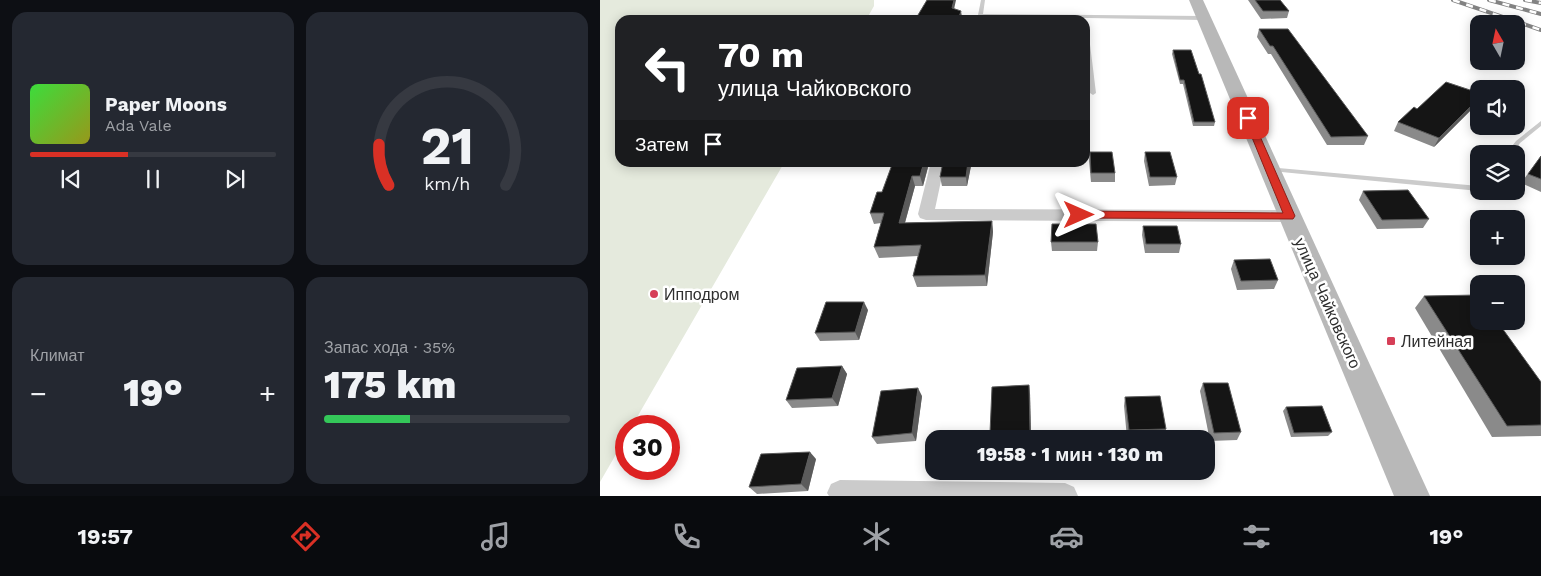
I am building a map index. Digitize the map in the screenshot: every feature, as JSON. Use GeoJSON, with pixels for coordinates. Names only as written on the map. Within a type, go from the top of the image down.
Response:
{"type":"FeatureCollection","features":[{"type":"Feature","properties":{"kind":"street","name":"улица Чайковского"},"geometry":{"type":"LineString","coordinates":[[1199,9],[1271,169],[1412,496]]}},
{"type":"Feature","properties":{"kind":"street"},"geometry":{"type":"LineString","coordinates":[[937,167],[926,214],[1290,216]]}},
{"type":"Feature","properties":{"kind":"street"},"geometry":{"type":"LineString","coordinates":[[840,492],[1065,496]]}},
{"type":"Feature","properties":{"kind":"lane"},"geometry":{"type":"LineString","coordinates":[[980,15],[983,0]]}},
{"type":"Feature","properties":{"kind":"lane"},"geometry":{"type":"LineString","coordinates":[[1090,18],[1199,9]]}},
{"type":"Feature","properties":{"kind":"lane"},"geometry":{"type":"LineString","coordinates":[[1090,68],[1093,92]]}},
{"type":"Feature","properties":{"kind":"lane"},"geometry":{"type":"LineString","coordinates":[[1516,145],[1541,123]]}},
{"type":"Feature","properties":{"kind":"lane"},"geometry":{"type":"LineString","coordinates":[[1271,169],[1470,187]]}},
{"type":"Feature","properties":{"kind":"shaded area","name":"Ипподром"},"geometry":{"type":"Polygon","coordinates":[[[600,0],[874,0],[874,6],[869,15],[615,15],[615,167],[782,167],[638,415],[615,415],[615,456],[600,482],[600,0]]]}},
{"type":"Feature","properties":{"kind":"building"},"geometry":{"type":"Polygon","coordinates":[[[927,0],[954,0],[952,8],[961,11],[960,15],[918,15],[927,0]]]}},
{"type":"Feature","properties":{"kind":"building"},"geometry":{"type":"Polygon","coordinates":[[[1255,0],[1280,0],[1289,11],[1263,11],[1255,0]]]}},
{"type":"Feature","properties":{"kind":"building"},"geometry":{"type":"Polygon","coordinates":[[[1259,29],[1288,29],[1368,136],[1331,137],[1273,46],[1270,46],[1259,29]]]}},
{"type":"Feature","properties":{"kind":"building"},"geometry":{"type":"Polygon","coordinates":[[[1173,50],[1191,50],[1199,74],[1201,74],[1215,122],[1194,122],[1184,80],[1180,80],[1173,50]]]}},
{"type":"Feature","properties":{"kind":"building"},"geometry":{"type":"Polygon","coordinates":[[[1446,82],[1470,90],[1470,107],[1439,138],[1398,122],[1414,107],[1417,109],[1446,82]]]}},
{"type":"Feature","properties":{"kind":"building"},"geometry":{"type":"Polygon","coordinates":[[[1090,152],[1112,152],[1115,173],[1091,173],[1090,152]]]}},
{"type":"Feature","properties":{"kind":"building"},"geometry":{"type":"Polygon","coordinates":[[[1145,152],[1170,152],[1177,177],[1150,177],[1145,152]]]}},
{"type":"Feature","properties":{"kind":"building"},"geometry":{"type":"Polygon","coordinates":[[[1541,156],[1541,179],[1528,174],[1541,156]]]}},
{"type":"Feature","properties":{"kind":"building"},"geometry":{"type":"Polygon","coordinates":[[[891,167],[923,167],[920,176],[912,176],[899,223],[992,221],[985,275],[913,276],[921,245],[874,247],[884,213],[870,213],[877,192],[882,192],[891,167]]]}},
{"type":"Feature","properties":{"kind":"building"},"geometry":{"type":"Polygon","coordinates":[[[942,167],[967,167],[966,177],[940,177],[942,167]]]}},
{"type":"Feature","properties":{"kind":"building"},"geometry":{"type":"Polygon","coordinates":[[[1408,190],[1429,219],[1382,220],[1363,191],[1408,190]]]}},
{"type":"Feature","properties":{"kind":"building"},"geometry":{"type":"Polygon","coordinates":[[[1052,224],[1096,224],[1098,242],[1051,242],[1052,224]]]}},
{"type":"Feature","properties":{"kind":"building"},"geometry":{"type":"Polygon","coordinates":[[[1143,226],[1177,226],[1181,244],[1146,244],[1143,226]]]}},
{"type":"Feature","properties":{"kind":"building"},"geometry":{"type":"Polygon","coordinates":[[[1270,259],[1278,280],[1241,281],[1234,260],[1270,259]]]}},
{"type":"Feature","properties":{"kind":"building"},"geometry":{"type":"Polygon","coordinates":[[[1470,295],[1470,330],[1503,330],[1541,382],[1541,425],[1507,426],[1424,296],[1470,295]]]}},
{"type":"Feature","properties":{"kind":"building"},"geometry":{"type":"Polygon","coordinates":[[[826,302],[864,302],[855,332],[815,333],[826,302]]]}},
{"type":"Feature","properties":{"kind":"building"},"geometry":{"type":"Polygon","coordinates":[[[842,366],[832,398],[786,400],[797,368],[842,366]]]}},
{"type":"Feature","properties":{"kind":"building"},"geometry":{"type":"Polygon","coordinates":[[[1203,383],[1228,383],[1241,432],[1215,433],[1203,383]]]}},
{"type":"Feature","properties":{"kind":"building"},"geometry":{"type":"Polygon","coordinates":[[[1029,385],[1030,430],[990,430],[992,387],[1029,385]]]}},
{"type":"Feature","properties":{"kind":"building"},"geometry":{"type":"Polygon","coordinates":[[[918,388],[912,433],[872,437],[881,391],[918,388]]]}},
{"type":"Feature","properties":{"kind":"building"},"geometry":{"type":"Polygon","coordinates":[[[1160,396],[1166,429],[1129,430],[1125,397],[1160,396]]]}},
{"type":"Feature","properties":{"kind":"building"},"geometry":{"type":"Polygon","coordinates":[[[1322,406],[1332,432],[1294,433],[1286,407],[1322,406]]]}},
{"type":"Feature","properties":{"kind":"building"},"geometry":{"type":"Polygon","coordinates":[[[810,452],[801,484],[749,487],[761,454],[810,452]]]}},
{"type":"Feature","properties":{"kind":"railway"},"geometry":{"type":"LineString","coordinates":[[1453,0],[1541,30]]}},
{"type":"Feature","properties":{"kind":"railway"},"geometry":{"type":"LineString","coordinates":[[1489,0],[1541,14]]}},
{"type":"Feature","properties":{"kind":"railway"},"geometry":{"type":"LineString","coordinates":[[1525,0],[1541,3]]}},
{"type":"Feature","properties":{"kind":"place","name":"Ипподром"},"geometry":{"type":"Point","coordinates":[654,294]}},
{"type":"Feature","properties":{"kind":"place","name":"Литейная"},"geometry":{"type":"Point","coordinates":[1391,341]}},
{"type":"Feature","properties":{"kind":"route"},"geometry":{"type":"LineString","coordinates":[[1079,215],[1290,216],[1248,118]]}}]}
